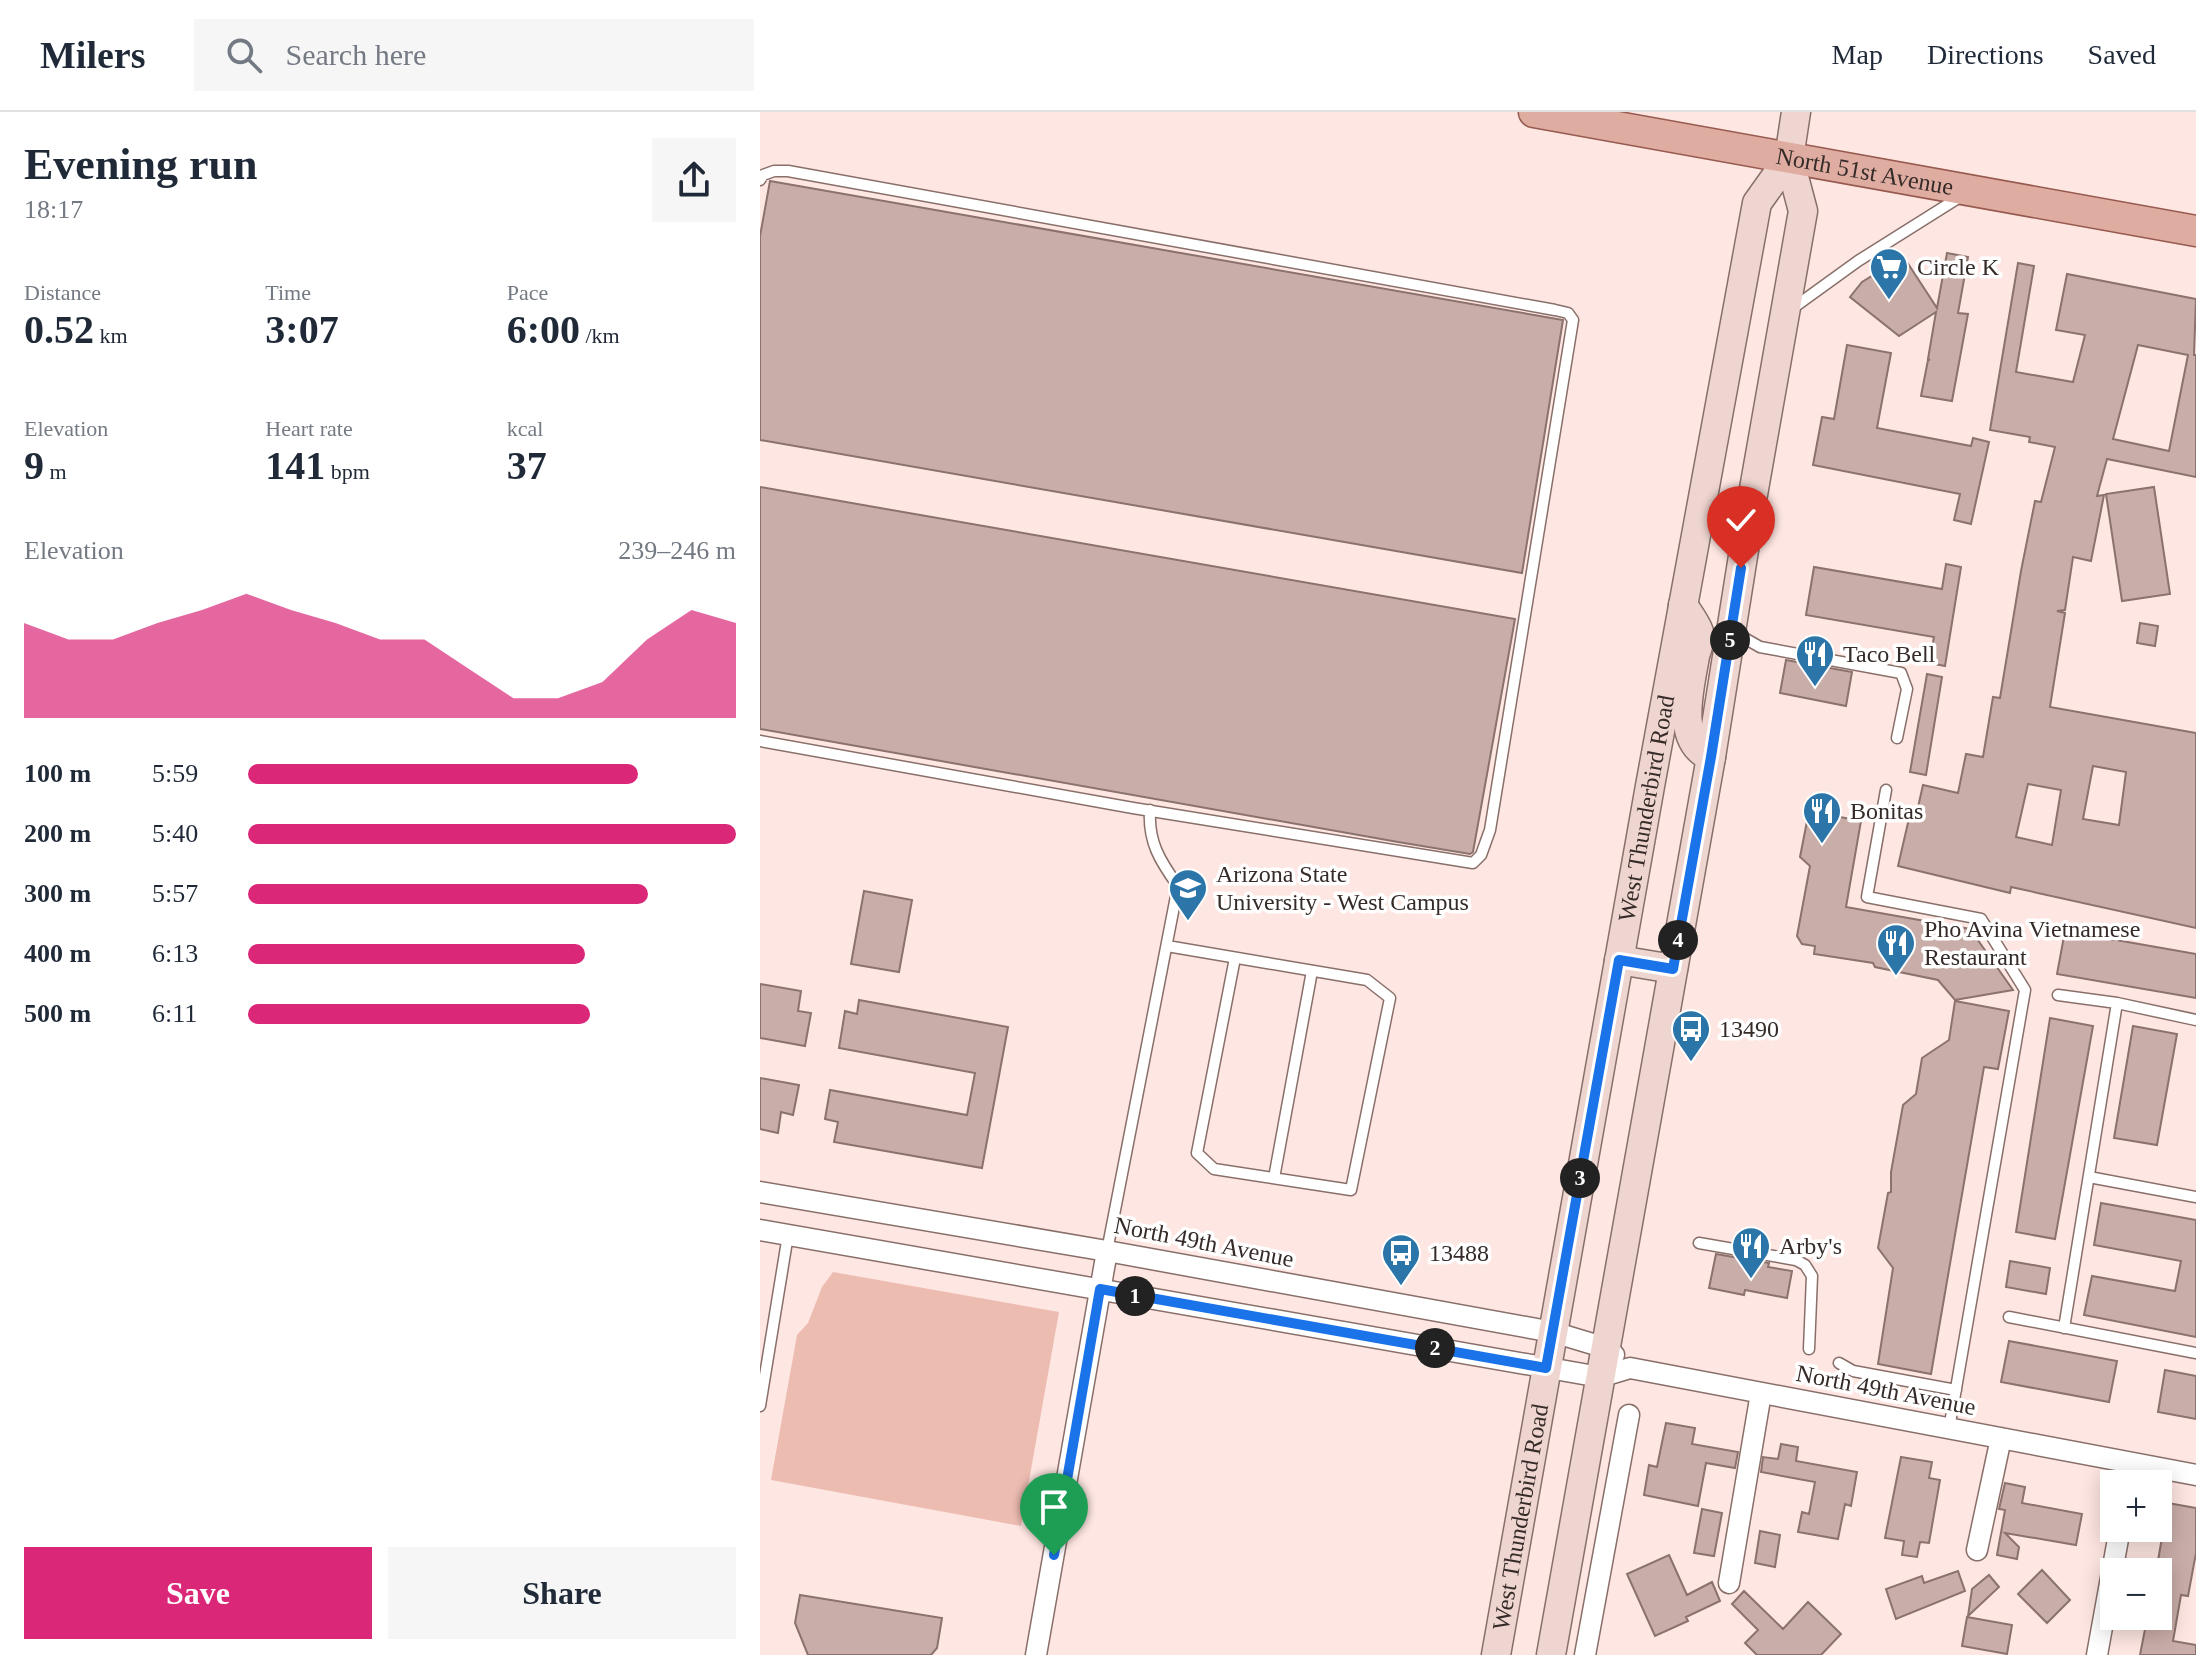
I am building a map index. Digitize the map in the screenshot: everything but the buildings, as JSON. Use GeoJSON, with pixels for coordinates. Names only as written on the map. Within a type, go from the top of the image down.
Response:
{"type":"FeatureCollection","features":[{"type":"Feature","properties":{"kind":"main road","name":"North 51st Avenue"},"geometry":{"type":"LineString","coordinates":[[1534,112],[2196,231]]}},
{"type":"Feature","properties":{"kind":"main road","name":"West Thunderbird Road"},"geometry":{"type":"LineString","coordinates":[[1551,1655],[1604,1453],[1600,1377],[1711,757],[1803,211],[1789,158],[1796,112]]}},
{"type":"Feature","properties":{"kind":"main road","name":"West Thunderbird Road"},"geometry":{"type":"LineString","coordinates":[[1496,1655],[1757,203],[1789,158]]}},
{"type":"Feature","properties":{"kind":"main road"},"geometry":{"type":"LineString","coordinates":[[1683,605],[1700,633],[1689,693],[1687,726],[1693,745],[1700,753],[1711,757]]}},
{"type":"Feature","properties":{"kind":"main road"},"geometry":{"type":"LineString","coordinates":[[1619,960],[1673,969]]}},
{"type":"Feature","properties":{"kind":"street","name":"North 49th Avenue"},"geometry":{"type":"LineString","coordinates":[[760,1192],[1553,1332],[1606,1348],[1630,1368]]}},
{"type":"Feature","properties":{"kind":"street","name":"North 49th Avenue"},"geometry":{"type":"LineString","coordinates":[[760,1230],[1600,1377],[1630,1368],[2196,1475]]}},
{"type":"Feature","properties":{"kind":"street"},"geometry":{"type":"LineString","coordinates":[[1036,1655],[1107,1251]]}},
{"type":"Feature","properties":{"kind":"street","name":"North 49th Avenue"},"geometry":{"type":"LineString","coordinates":[[1729,1583],[1761,1393]]}},
{"type":"Feature","properties":{"kind":"street","name":"West Thunderbird Road"},"geometry":{"type":"LineString","coordinates":[[1585,1655],[1604,1453],[1629,1415]]}},
{"type":"Feature","properties":{"kind":"street","name":"North 49th Avenue"},"geometry":{"type":"LineString","coordinates":[[1977,1550],[2001,1438]]}},
{"type":"Feature","properties":{"kind":"street"},"geometry":{"type":"LineString","coordinates":[[2130,1470],[2131,1463]]}},
{"type":"Feature","properties":{"kind":"street"},"geometry":{"type":"LineString","coordinates":[[2097,1655],[2117,1542]]}},
{"type":"Feature","properties":{"kind":"lane"},"geometry":{"type":"LineString","coordinates":[[760,180],[763,175],[774,171],[788,171],[1555,310],[1568,313],[1573,320],[1502,766],[1490,830],[1481,855],[1473,863],[760,741]]}},
{"type":"Feature","properties":{"kind":"lane"},"geometry":{"type":"LineString","coordinates":[[1785,314],[1858,261],[1969,191]]}},
{"type":"Feature","properties":{"kind":"lane"},"geometry":{"type":"LineString","coordinates":[[1731,631],[1760,647],[1901,673],[1907,689],[1897,738]]}},
{"type":"Feature","properties":{"kind":"lane"},"geometry":{"type":"LineString","coordinates":[[1886,790],[1867,897],[1981,919],[2025,990],[1949,1429]]}},
{"type":"Feature","properties":{"kind":"lane"},"geometry":{"type":"LineString","coordinates":[[1107,1251],[1178,886],[1158,858],[1149,822],[1150,810]]}},
{"type":"Feature","properties":{"kind":"lane"},"geometry":{"type":"LineString","coordinates":[[1167,946],[1367,980],[1390,998],[1351,1190],[1214,1169],[1197,1153],[1235,958]]}},
{"type":"Feature","properties":{"kind":"lane"},"geometry":{"type":"LineString","coordinates":[[1274,1178],[1312,971]]}},
{"type":"Feature","properties":{"kind":"lane"},"geometry":{"type":"LineString","coordinates":[[2058,995],[2117,1003],[2196,1020]]}},
{"type":"Feature","properties":{"kind":"lane"},"geometry":{"type":"LineString","coordinates":[[2064,1328],[2117,1003]]}},
{"type":"Feature","properties":{"kind":"lane"},"geometry":{"type":"LineString","coordinates":[[2089,1177],[2196,1197]]}},
{"type":"Feature","properties":{"kind":"lane"},"geometry":{"type":"LineString","coordinates":[[760,1406],[788,1235]]}},
{"type":"Feature","properties":{"kind":"lane"},"geometry":{"type":"LineString","coordinates":[[1699,1243],[1796,1260],[1805,1265],[1812,1276],[1809,1349]]}},
{"type":"Feature","properties":{"kind":"lane"},"geometry":{"type":"LineString","coordinates":[[2009,1317],[2196,1353]]}},
{"type":"Feature","properties":{"kind":"lane"},"geometry":{"type":"LineString","coordinates":[[1839,1363],[1853,1371],[1956,1390]]}},
{"type":"Feature","properties":{"kind":"shaded area"},"geometry":{"type":"Polygon","coordinates":[[[833,1272],[1059,1312],[1021,1526],[771,1480],[797,1335],[808,1323],[822,1287],[833,1272]]]}},
{"type":"Feature","properties":{"kind":"place","name":"Circle K"},"geometry":{"type":"Point","coordinates":[1889,301]}},
{"type":"Feature","properties":{"kind":"place","name":"Taco Bell"},"geometry":{"type":"Point","coordinates":[1815,688]}},
{"type":"Feature","properties":{"kind":"place","name":"Bonitas"},"geometry":{"type":"Point","coordinates":[1822,845]}},
{"type":"Feature","properties":{"kind":"place","name":"Arizona State University - West Campus"},"geometry":{"type":"Point","coordinates":[1188,922]}},
{"type":"Feature","properties":{"kind":"place","name":"Pho Avina Vietnamese Restaurant"},"geometry":{"type":"Point","coordinates":[1896,977]}},
{"type":"Feature","properties":{"kind":"place","name":"13490"},"geometry":{"type":"Point","coordinates":[1691,1063]}},
{"type":"Feature","properties":{"kind":"place","name":"Arby's"},"geometry":{"type":"Point","coordinates":[1751,1280]}},
{"type":"Feature","properties":{"kind":"place","name":"13488"},"geometry":{"type":"Point","coordinates":[1401,1287]}},
{"type":"Feature","properties":{"kind":"route"},"geometry":{"type":"LineString","coordinates":[[1054,1555],[1100,1289],[1546,1368],[1619,960],[1673,969],[1741,568]]}}]}
